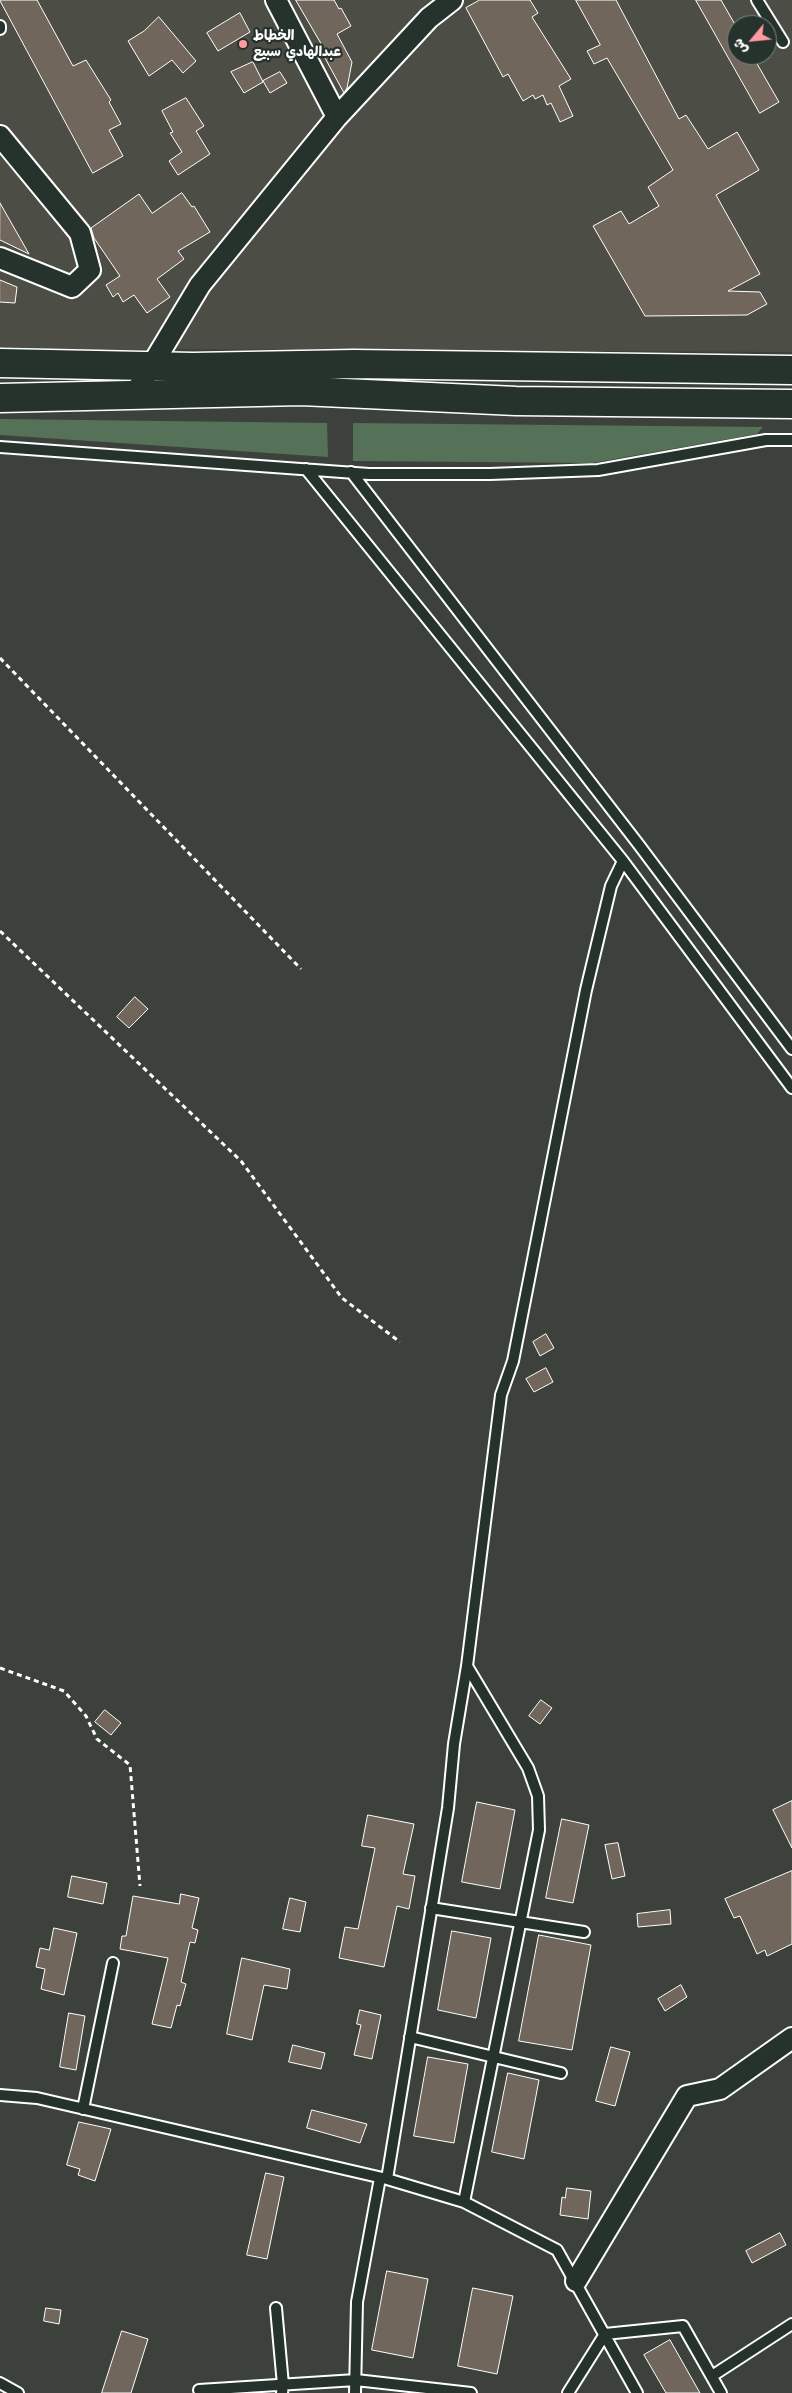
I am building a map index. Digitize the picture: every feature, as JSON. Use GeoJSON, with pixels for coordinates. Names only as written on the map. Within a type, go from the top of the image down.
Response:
{"type":"FeatureCollection","features":[{"type":"Feature","properties":{"kind":"main road"},"geometry":{"type":"LineString","coordinates":[[0,362],[152,366],[354,364],[792,370]]}},
{"type":"Feature","properties":{"kind":"main road"},"geometry":{"type":"LineString","coordinates":[[0,398],[301,391],[516,401],[792,404]]}},
{"type":"Feature","properties":{"kind":"street"},"geometry":{"type":"LineString","coordinates":[[276,0],[337,117]]}},
{"type":"Feature","properties":{"kind":"street"},"geometry":{"type":"LineString","coordinates":[[134,395],[200,285],[337,117],[445,2]]}},
{"type":"Feature","properties":{"kind":"street"},"geometry":{"type":"LineString","coordinates":[[0,136],[80,233],[90,270],[72,287],[0,258]]}},
{"type":"Feature","properties":{"kind":"street"},"geometry":{"type":"LineString","coordinates":[[576,2281],[687,2096],[720,2089],[792,2038]]}},
{"type":"Feature","properties":{"kind":"lane"},"geometry":{"type":"LineString","coordinates":[[757,0],[783,42]]}},
{"type":"Feature","properties":{"kind":"lane"},"geometry":{"type":"LineString","coordinates":[[0,447],[351,472],[490,474],[598,470],[766,440],[792,440]]}},
{"type":"Feature","properties":{"kind":"lane"},"geometry":{"type":"LineString","coordinates":[[306,469],[623,861],[792,1088]]}},
{"type":"Feature","properties":{"kind":"lane"},"geometry":{"type":"LineString","coordinates":[[351,472],[639,845],[792,1049]]}},
{"type":"Feature","properties":{"kind":"lane"},"geometry":{"type":"LineString","coordinates":[[355,2393],[357,2302],[384,2179],[448,1808],[454,1744],[467,1666],[501,1395],[512,1361],[586,990],[611,886],[623,861]]}},
{"type":"Feature","properties":{"kind":"lane"},"geometry":{"type":"LineString","coordinates":[[464,2202],[539,1830],[538,1796],[528,1768],[467,1666]]}},
{"type":"Feature","properties":{"kind":"lane"},"geometry":{"type":"LineString","coordinates":[[431,1908],[584,1932]]}},
{"type":"Feature","properties":{"kind":"lane"},"geometry":{"type":"LineString","coordinates":[[83,2109],[113,1963]]}},
{"type":"Feature","properties":{"kind":"lane"},"geometry":{"type":"LineString","coordinates":[[410,2037],[562,2073]]}},
{"type":"Feature","properties":{"kind":"lane"},"geometry":{"type":"LineString","coordinates":[[0,2095],[37,2098],[384,2179],[464,2202],[557,2250],[637,2393]]}},
{"type":"Feature","properties":{"kind":"lane"},"geometry":{"type":"LineString","coordinates":[[276,2308],[283,2389]]}},
{"type":"Feature","properties":{"kind":"lane"},"geometry":{"type":"LineString","coordinates":[[712,2376],[792,2324]]}},
{"type":"Feature","properties":{"kind":"lane"},"geometry":{"type":"LineString","coordinates":[[605,2334],[683,2326],[721,2393]]}},
{"type":"Feature","properties":{"kind":"lane"},"geometry":{"type":"LineString","coordinates":[[568,2393],[605,2334]]}},
{"type":"Feature","properties":{"kind":"lane"},"geometry":{"type":"LineString","coordinates":[[199,2390],[283,2389],[356,2380],[471,2393]]}},
{"type":"Feature","properties":{"kind":"lane"},"geometry":{"type":"LineString","coordinates":[[0,2383],[18,2393]]}},
{"type":"Feature","properties":{"kind":"path"},"geometry":{"type":"LineString","coordinates":[[0,658],[301,969]]}},
{"type":"Feature","properties":{"kind":"path"},"geometry":{"type":"LineString","coordinates":[[0,930],[241,1161],[342,1298],[400,1342]]}},
{"type":"Feature","properties":{"kind":"path"},"geometry":{"type":"LineString","coordinates":[[0,1668],[64,1691],[86,1716],[97,1739],[130,1765],[140,1886]]}},
{"type":"Feature","properties":{"kind":"shaded area"},"geometry":{"type":"Polygon","coordinates":[[[0,0],[792,0],[792,352],[161,349],[0,354],[0,0]]]}},
{"type":"Feature","properties":{"kind":"green space"},"geometry":{"type":"Polygon","coordinates":[[[0,419],[327,423],[328,457],[0,435],[0,419]]]}},
{"type":"Feature","properties":{"kind":"green space"},"geometry":{"type":"Polygon","coordinates":[[[353,423],[763,427],[757,434],[592,463],[353,461],[353,423]]]}},
{"type":"Feature","properties":{"kind":"building"},"geometry":{"type":"Polygon","coordinates":[[[0,0],[37,0],[73,66],[86,60],[111,100],[109,102],[121,124],[109,130],[123,156],[93,173],[0,0]]]}},
{"type":"Feature","properties":{"kind":"building"},"geometry":{"type":"Polygon","coordinates":[[[296,0],[334,0],[351,26],[337,34],[352,62],[347,88],[344,93],[319,47],[322,46],[296,0]]]}},
{"type":"Feature","properties":{"kind":"building"},"geometry":{"type":"Polygon","coordinates":[[[480,0],[530,0],[538,13],[532,17],[571,79],[559,86],[573,116],[560,122],[551,103],[547,105],[543,95],[535,99],[533,95],[523,101],[508,74],[503,77],[466,8],[480,0]]]}},
{"type":"Feature","properties":{"kind":"building"},"geometry":{"type":"Polygon","coordinates":[[[576,0],[616,0],[679,119],[686,115],[708,149],[737,132],[759,170],[716,195],[760,274],[728,291],[760,292],[767,304],[747,315],[645,316],[593,226],[621,211],[629,224],[659,206],[648,187],[673,170],[607,58],[594,64],[587,51],[600,45],[576,0]]]}},
{"type":"Feature","properties":{"kind":"building"},"geometry":{"type":"Polygon","coordinates":[[[696,0],[721,0],[730,15],[727,15],[727,55],[696,0]]]}},
{"type":"Feature","properties":{"kind":"building"},"geometry":{"type":"Polygon","coordinates":[[[240,13],[250,32],[218,51],[207,33],[240,13]]]}},
{"type":"Feature","properties":{"kind":"building"},"geometry":{"type":"Polygon","coordinates":[[[159,17],[196,61],[183,73],[172,60],[149,76],[128,41],[144,31],[159,17]]]}},
{"type":"Feature","properties":{"kind":"building"},"geometry":{"type":"Polygon","coordinates":[[[253,62],[263,82],[244,93],[231,72],[253,62]]]}},
{"type":"Feature","properties":{"kind":"building"},"geometry":{"type":"Polygon","coordinates":[[[733,65],[758,65],[779,102],[760,113],[733,65]]]}},
{"type":"Feature","properties":{"kind":"building"},"geometry":{"type":"Polygon","coordinates":[[[280,72],[287,83],[270,93],[263,81],[280,72]]]}},
{"type":"Feature","properties":{"kind":"building"},"geometry":{"type":"Polygon","coordinates":[[[186,98],[204,126],[196,131],[210,154],[178,175],[169,161],[182,152],[170,133],[173,132],[162,111],[186,98]]]}},
{"type":"Feature","properties":{"kind":"building"},"geometry":{"type":"Polygon","coordinates":[[[182,193],[192,207],[194,206],[210,232],[178,251],[184,259],[157,279],[170,297],[147,313],[134,295],[123,302],[118,293],[113,297],[106,285],[120,276],[94,238],[91,228],[139,194],[152,213],[182,193]]]}},
{"type":"Feature","properties":{"kind":"building"},"geometry":{"type":"Polygon","coordinates":[[[0,203],[29,254],[0,240],[0,203]]]}},
{"type":"Feature","properties":{"kind":"building"},"geometry":{"type":"Polygon","coordinates":[[[0,280],[17,287],[15,303],[0,302],[0,280]]]}},
{"type":"Feature","properties":{"kind":"building"},"geometry":{"type":"Polygon","coordinates":[[[135,997],[148,1009],[129,1028],[117,1017],[135,997]]]}},
{"type":"Feature","properties":{"kind":"building"},"geometry":{"type":"Polygon","coordinates":[[[546,1334],[554,1348],[540,1356],[533,1342],[546,1334]]]}},
{"type":"Feature","properties":{"kind":"building"},"geometry":{"type":"Polygon","coordinates":[[[546,1368],[553,1382],[534,1392],[526,1379],[546,1368]]]}},
{"type":"Feature","properties":{"kind":"building"},"geometry":{"type":"Polygon","coordinates":[[[541,1700],[552,1708],[540,1724],[529,1716],[541,1700]]]}},
{"type":"Feature","properties":{"kind":"building"},"geometry":{"type":"Polygon","coordinates":[[[105,1710],[121,1723],[111,1735],[95,1722],[105,1710]]]}},
{"type":"Feature","properties":{"kind":"building"},"geometry":{"type":"Polygon","coordinates":[[[792,1801],[792,1848],[773,1810],[792,1801]]]}},
{"type":"Feature","properties":{"kind":"building"},"geometry":{"type":"Polygon","coordinates":[[[477,1802],[515,1810],[500,1889],[462,1882],[477,1802]]]}},
{"type":"Feature","properties":{"kind":"building"},"geometry":{"type":"Polygon","coordinates":[[[368,1815],[414,1824],[403,1874],[415,1876],[409,1909],[397,1906],[384,1967],[339,1958],[345,1927],[358,1929],[375,1848],[362,1846],[368,1815]]]}},
{"type":"Feature","properties":{"kind":"building"},"geometry":{"type":"Polygon","coordinates":[[[562,1819],[589,1825],[573,1903],[546,1898],[562,1819]]]}},
{"type":"Feature","properties":{"kind":"building"},"geometry":{"type":"Polygon","coordinates":[[[618,1843],[625,1876],[612,1879],[605,1845],[618,1843]]]}},
{"type":"Feature","properties":{"kind":"building"},"geometry":{"type":"Polygon","coordinates":[[[792,1871],[792,1944],[767,1956],[765,1950],[757,1954],[740,1916],[734,1918],[725,1899],[792,1871]]]}},
{"type":"Feature","properties":{"kind":"building"},"geometry":{"type":"Polygon","coordinates":[[[72,1876],[107,1883],[103,1904],[68,1897],[72,1876]]]}},
{"type":"Feature","properties":{"kind":"building"},"geometry":{"type":"Polygon","coordinates":[[[181,1894],[199,1898],[192,1928],[198,1930],[195,1943],[190,1942],[181,1982],[186,1984],[180,2006],[177,2005],[171,2028],[152,2024],[168,1958],[120,1949],[122,1936],[126,1936],[133,1896],[179,1904],[181,1894]]]}},
{"type":"Feature","properties":{"kind":"building"},"geometry":{"type":"Polygon","coordinates":[[[290,1898],[306,1902],[300,1932],[283,1929],[290,1898]]]}},
{"type":"Feature","properties":{"kind":"building"},"geometry":{"type":"Polygon","coordinates":[[[670,1910],[671,1924],[638,1927],[637,1914],[670,1910]]]}},
{"type":"Feature","properties":{"kind":"building"},"geometry":{"type":"Polygon","coordinates":[[[54,1928],[77,1933],[64,1995],[41,1989],[45,1969],[36,1967],[40,1948],[49,1950],[54,1928]]]}},
{"type":"Feature","properties":{"kind":"building"},"geometry":{"type":"Polygon","coordinates":[[[452,1931],[491,1938],[476,2018],[438,2010],[452,1931]]]}},
{"type":"Feature","properties":{"kind":"building"},"geometry":{"type":"Polygon","coordinates":[[[539,1935],[591,1945],[572,2050],[519,2041],[539,1935]]]}},
{"type":"Feature","properties":{"kind":"building"},"geometry":{"type":"Polygon","coordinates":[[[242,1958],[290,1969],[287,1989],[264,1985],[252,2040],[227,2034],[242,1958]]]}},
{"type":"Feature","properties":{"kind":"building"},"geometry":{"type":"Polygon","coordinates":[[[681,1985],[687,1997],[665,2011],[658,1999],[681,1985]]]}},
{"type":"Feature","properties":{"kind":"building"},"geometry":{"type":"Polygon","coordinates":[[[360,2010],[381,2015],[372,2059],[354,2055],[361,2025],[357,2024],[360,2010]]]}},
{"type":"Feature","properties":{"kind":"building"},"geometry":{"type":"Polygon","coordinates":[[[69,2013],[85,2016],[76,2070],[60,2067],[69,2013]]]}},
{"type":"Feature","properties":{"kind":"building"},"geometry":{"type":"Polygon","coordinates":[[[293,2045],[325,2053],[321,2069],[289,2062],[293,2045]]]}},
{"type":"Feature","properties":{"kind":"building"},"geometry":{"type":"Polygon","coordinates":[[[611,2047],[630,2052],[615,2106],[596,2101],[611,2047]]]}},
{"type":"Feature","properties":{"kind":"building"},"geometry":{"type":"Polygon","coordinates":[[[428,2057],[468,2064],[454,2143],[414,2136],[428,2057]]]}},
{"type":"Feature","properties":{"kind":"building"},"geometry":{"type":"Polygon","coordinates":[[[508,2073],[539,2080],[524,2159],[492,2152],[508,2073]]]}},
{"type":"Feature","properties":{"kind":"building"},"geometry":{"type":"Polygon","coordinates":[[[312,2110],[367,2124],[360,2143],[307,2128],[312,2110]]]}},
{"type":"Feature","properties":{"kind":"building"},"geometry":{"type":"Polygon","coordinates":[[[79,2122],[111,2129],[95,2181],[78,2175],[80,2169],[67,2165],[79,2122]]]}},
{"type":"Feature","properties":{"kind":"building"},"geometry":{"type":"Polygon","coordinates":[[[266,2173],[284,2177],[267,2259],[247,2255],[266,2173]]]}},
{"type":"Feature","properties":{"kind":"building"},"geometry":{"type":"Polygon","coordinates":[[[567,2188],[591,2191],[588,2219],[560,2215],[562,2197],[565,2198],[567,2188]]]}},
{"type":"Feature","properties":{"kind":"building"},"geometry":{"type":"Polygon","coordinates":[[[780,2233],[786,2245],[752,2263],[746,2251],[780,2233]]]}},
{"type":"Feature","properties":{"kind":"building"},"geometry":{"type":"Polygon","coordinates":[[[387,2271],[428,2279],[413,2358],[372,2350],[387,2271]]]}},
{"type":"Feature","properties":{"kind":"building"},"geometry":{"type":"Polygon","coordinates":[[[473,2288],[513,2296],[497,2374],[458,2366],[473,2288]]]}},
{"type":"Feature","properties":{"kind":"building"},"geometry":{"type":"Polygon","coordinates":[[[46,2308],[61,2310],[59,2324],[44,2321],[46,2308]]]}},
{"type":"Feature","properties":{"kind":"building"},"geometry":{"type":"Polygon","coordinates":[[[122,2331],[148,2339],[131,2393],[102,2393],[122,2331]]]}},
{"type":"Feature","properties":{"kind":"building"},"geometry":{"type":"Polygon","coordinates":[[[670,2340],[700,2393],[666,2393],[644,2355],[670,2340]]]}},
{"type":"Feature","properties":{"kind":"place","name":"الخطاط عبدالهادي سبيع"},"geometry":{"type":"Point","coordinates":[243,44]}}]}
